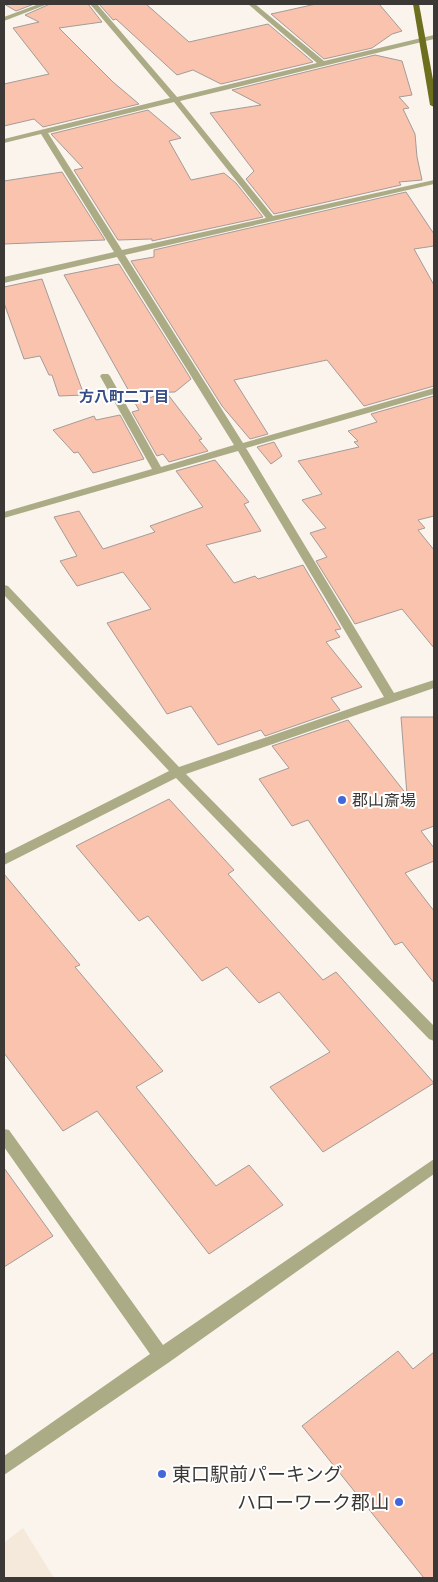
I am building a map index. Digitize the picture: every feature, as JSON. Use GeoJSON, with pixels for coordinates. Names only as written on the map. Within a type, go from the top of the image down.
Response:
{"type":"FeatureCollection","features":[{"type":"Feature","properties":{"kind":"main road"},"geometry":{"type":"LineString","coordinates":[[416,4],[434,105]]}},
{"type":"Feature","properties":{"kind":"street"},"geometry":{"type":"LineString","coordinates":[[4,19],[45,4]]}},
{"type":"Feature","properties":{"kind":"street"},"geometry":{"type":"LineString","coordinates":[[93,4],[175,99],[271,219]]}},
{"type":"Feature","properties":{"kind":"street"},"geometry":{"type":"LineString","coordinates":[[251,4],[323,64]]}},
{"type":"Feature","properties":{"kind":"street"},"geometry":{"type":"LineString","coordinates":[[4,141],[434,37]]}},
{"type":"Feature","properties":{"kind":"street"},"geometry":{"type":"LineString","coordinates":[[43,131],[241,448],[391,698]]}},
{"type":"Feature","properties":{"kind":"street"},"geometry":{"type":"LineString","coordinates":[[4,280],[434,182]]}},
{"type":"Feature","properties":{"kind":"street"},"geometry":{"type":"LineString","coordinates":[[105,376],[158,471]]}},
{"type":"Feature","properties":{"kind":"street"},"geometry":{"type":"LineString","coordinates":[[4,515],[434,391]]}},
{"type":"Feature","properties":{"kind":"street"},"geometry":{"type":"LineString","coordinates":[[4,589],[178,772],[434,1034]]}},
{"type":"Feature","properties":{"kind":"street"},"geometry":{"type":"LineString","coordinates":[[4,860],[178,772],[434,684]]}},
{"type":"Feature","properties":{"kind":"street"},"geometry":{"type":"LineString","coordinates":[[4,1135],[162,1357]]}},
{"type":"Feature","properties":{"kind":"street"},"geometry":{"type":"LineString","coordinates":[[4,1466],[434,1166]]}},
{"type":"Feature","properties":{"kind":"shaded area"},"geometry":{"type":"Polygon","coordinates":[[[23,1528],[54,1578],[4,1578],[4,1543],[23,1528]]]}},
{"type":"Feature","properties":{"kind":"building"},"geometry":{"type":"Polygon","coordinates":[[[4,4],[34,4],[16,11],[4,4]]]}},
{"type":"Feature","properties":{"kind":"building"},"geometry":{"type":"Polygon","coordinates":[[[50,4],[88,4],[102,22],[59,28],[113,82],[139,104],[43,127],[34,119],[4,126],[4,84],[49,74],[13,28],[39,22],[25,15],[50,4]]]}},
{"type":"Feature","properties":{"kind":"building"},"geometry":{"type":"Polygon","coordinates":[[[99,4],[146,4],[189,42],[268,24],[313,62],[221,84],[193,70],[177,75],[116,19],[113,20],[99,4]]]}},
{"type":"Feature","properties":{"kind":"building"},"geometry":{"type":"Polygon","coordinates":[[[316,4],[379,4],[402,31],[392,34],[372,48],[324,59],[271,14],[316,4]]]}},
{"type":"Feature","properties":{"kind":"building"},"geometry":{"type":"Polygon","coordinates":[[[375,55],[402,61],[412,95],[399,97],[409,108],[403,109],[415,134],[422,180],[399,182],[401,185],[274,214],[246,179],[254,171],[210,113],[261,105],[232,90],[375,55]]]}},
{"type":"Feature","properties":{"kind":"building"},"geometry":{"type":"Polygon","coordinates":[[[148,110],[181,138],[169,141],[191,180],[224,173],[236,183],[263,217],[152,241],[152,239],[118,240],[74,170],[83,168],[51,134],[148,110]]]}},
{"type":"Feature","properties":{"kind":"building"},"geometry":{"type":"Polygon","coordinates":[[[62,172],[105,240],[4,244],[4,181],[62,172]]]}},
{"type":"Feature","properties":{"kind":"building"},"geometry":{"type":"Polygon","coordinates":[[[406,192],[434,234],[434,246],[414,249],[434,285],[434,386],[364,406],[327,360],[234,380],[268,434],[250,439],[222,406],[131,261],[154,257],[154,250],[406,192]]]}},
{"type":"Feature","properties":{"kind":"building"},"geometry":{"type":"Polygon","coordinates":[[[119,264],[191,379],[175,392],[130,393],[64,275],[119,264]]]}},
{"type":"Feature","properties":{"kind":"building"},"geometry":{"type":"Polygon","coordinates":[[[42,279],[84,395],[59,396],[52,375],[49,375],[40,356],[24,359],[4,303],[4,287],[42,279]]]}},
{"type":"Feature","properties":{"kind":"building"},"geometry":{"type":"Polygon","coordinates":[[[166,392],[202,439],[199,440],[208,451],[169,462],[163,454],[157,456],[132,412],[139,410],[135,403],[166,392]]]}},
{"type":"Feature","properties":{"kind":"building"},"geometry":{"type":"Polygon","coordinates":[[[434,396],[434,516],[418,520],[425,528],[418,530],[434,550],[434,648],[402,609],[355,624],[316,561],[327,557],[310,533],[326,528],[302,500],[322,494],[298,461],[359,447],[354,442],[358,441],[348,431],[377,422],[371,414],[434,396]]]}},
{"type":"Feature","properties":{"kind":"building"},"geometry":{"type":"Polygon","coordinates":[[[120,415],[144,459],[93,473],[78,452],[74,453],[53,430],[94,416],[96,420],[120,415]]]}},
{"type":"Feature","properties":{"kind":"building"},"geometry":{"type":"Polygon","coordinates":[[[274,442],[282,456],[271,464],[257,447],[274,442]]]}},
{"type":"Feature","properties":{"kind":"building"},"geometry":{"type":"Polygon","coordinates":[[[215,460],[249,502],[244,504],[261,531],[206,545],[234,583],[255,576],[258,579],[303,565],[341,629],[335,630],[340,637],[326,642],[362,687],[331,698],[340,710],[265,736],[261,730],[218,745],[191,706],[167,714],[107,623],[151,609],[123,572],[77,586],[60,561],[77,556],[54,517],[79,511],[103,549],[155,532],[150,526],[203,507],[176,471],[215,460]]]}},
{"type":"Feature","properties":{"kind":"building","name":"郡山斎場"},"geometry":{"type":"Polygon","coordinates":[[[401,717],[434,717],[434,826],[421,831],[434,848],[434,861],[405,873],[434,911],[434,983],[402,942],[395,945],[308,820],[292,826],[259,779],[289,768],[272,746],[348,720],[407,795],[401,717]]]}},
{"type":"Feature","properties":{"kind":"building"},"geometry":{"type":"Polygon","coordinates":[[[169,799],[234,870],[228,874],[323,980],[336,972],[434,1083],[323,1152],[270,1087],[330,1052],[279,992],[259,1003],[227,967],[202,981],[148,916],[139,921],[76,846],[169,799]]]}},
{"type":"Feature","properties":{"kind":"building"},"geometry":{"type":"Polygon","coordinates":[[[4,874],[80,965],[75,967],[163,1071],[136,1087],[216,1186],[249,1165],[283,1205],[209,1254],[97,1111],[63,1131],[4,1053],[4,874]]]}},
{"type":"Feature","properties":{"kind":"building"},"geometry":{"type":"Polygon","coordinates":[[[4,1168],[53,1236],[4,1267],[4,1168]]]}},
{"type":"Feature","properties":{"kind":"building","name":"ハローワーク郡山"},"geometry":{"type":"Polygon","coordinates":[[[398,1351],[413,1369],[434,1352],[434,1578],[424,1578],[302,1426],[398,1351]]]}},
{"type":"Feature","properties":{"kind":"place","name":"郡山斎場"},"geometry":{"type":"Point","coordinates":[342,800]}},
{"type":"Feature","properties":{"kind":"place","name":"東口駅前パーキング"},"geometry":{"type":"Point","coordinates":[162,1474]}},
{"type":"Feature","properties":{"kind":"place","name":"ハローワーク郡山"},"geometry":{"type":"Point","coordinates":[399,1502]}},
{"type":"Feature","properties":{"kind":"district","name":"方八町二丁目"},"geometry":{"type":"Point","coordinates":[124,397]}}]}
